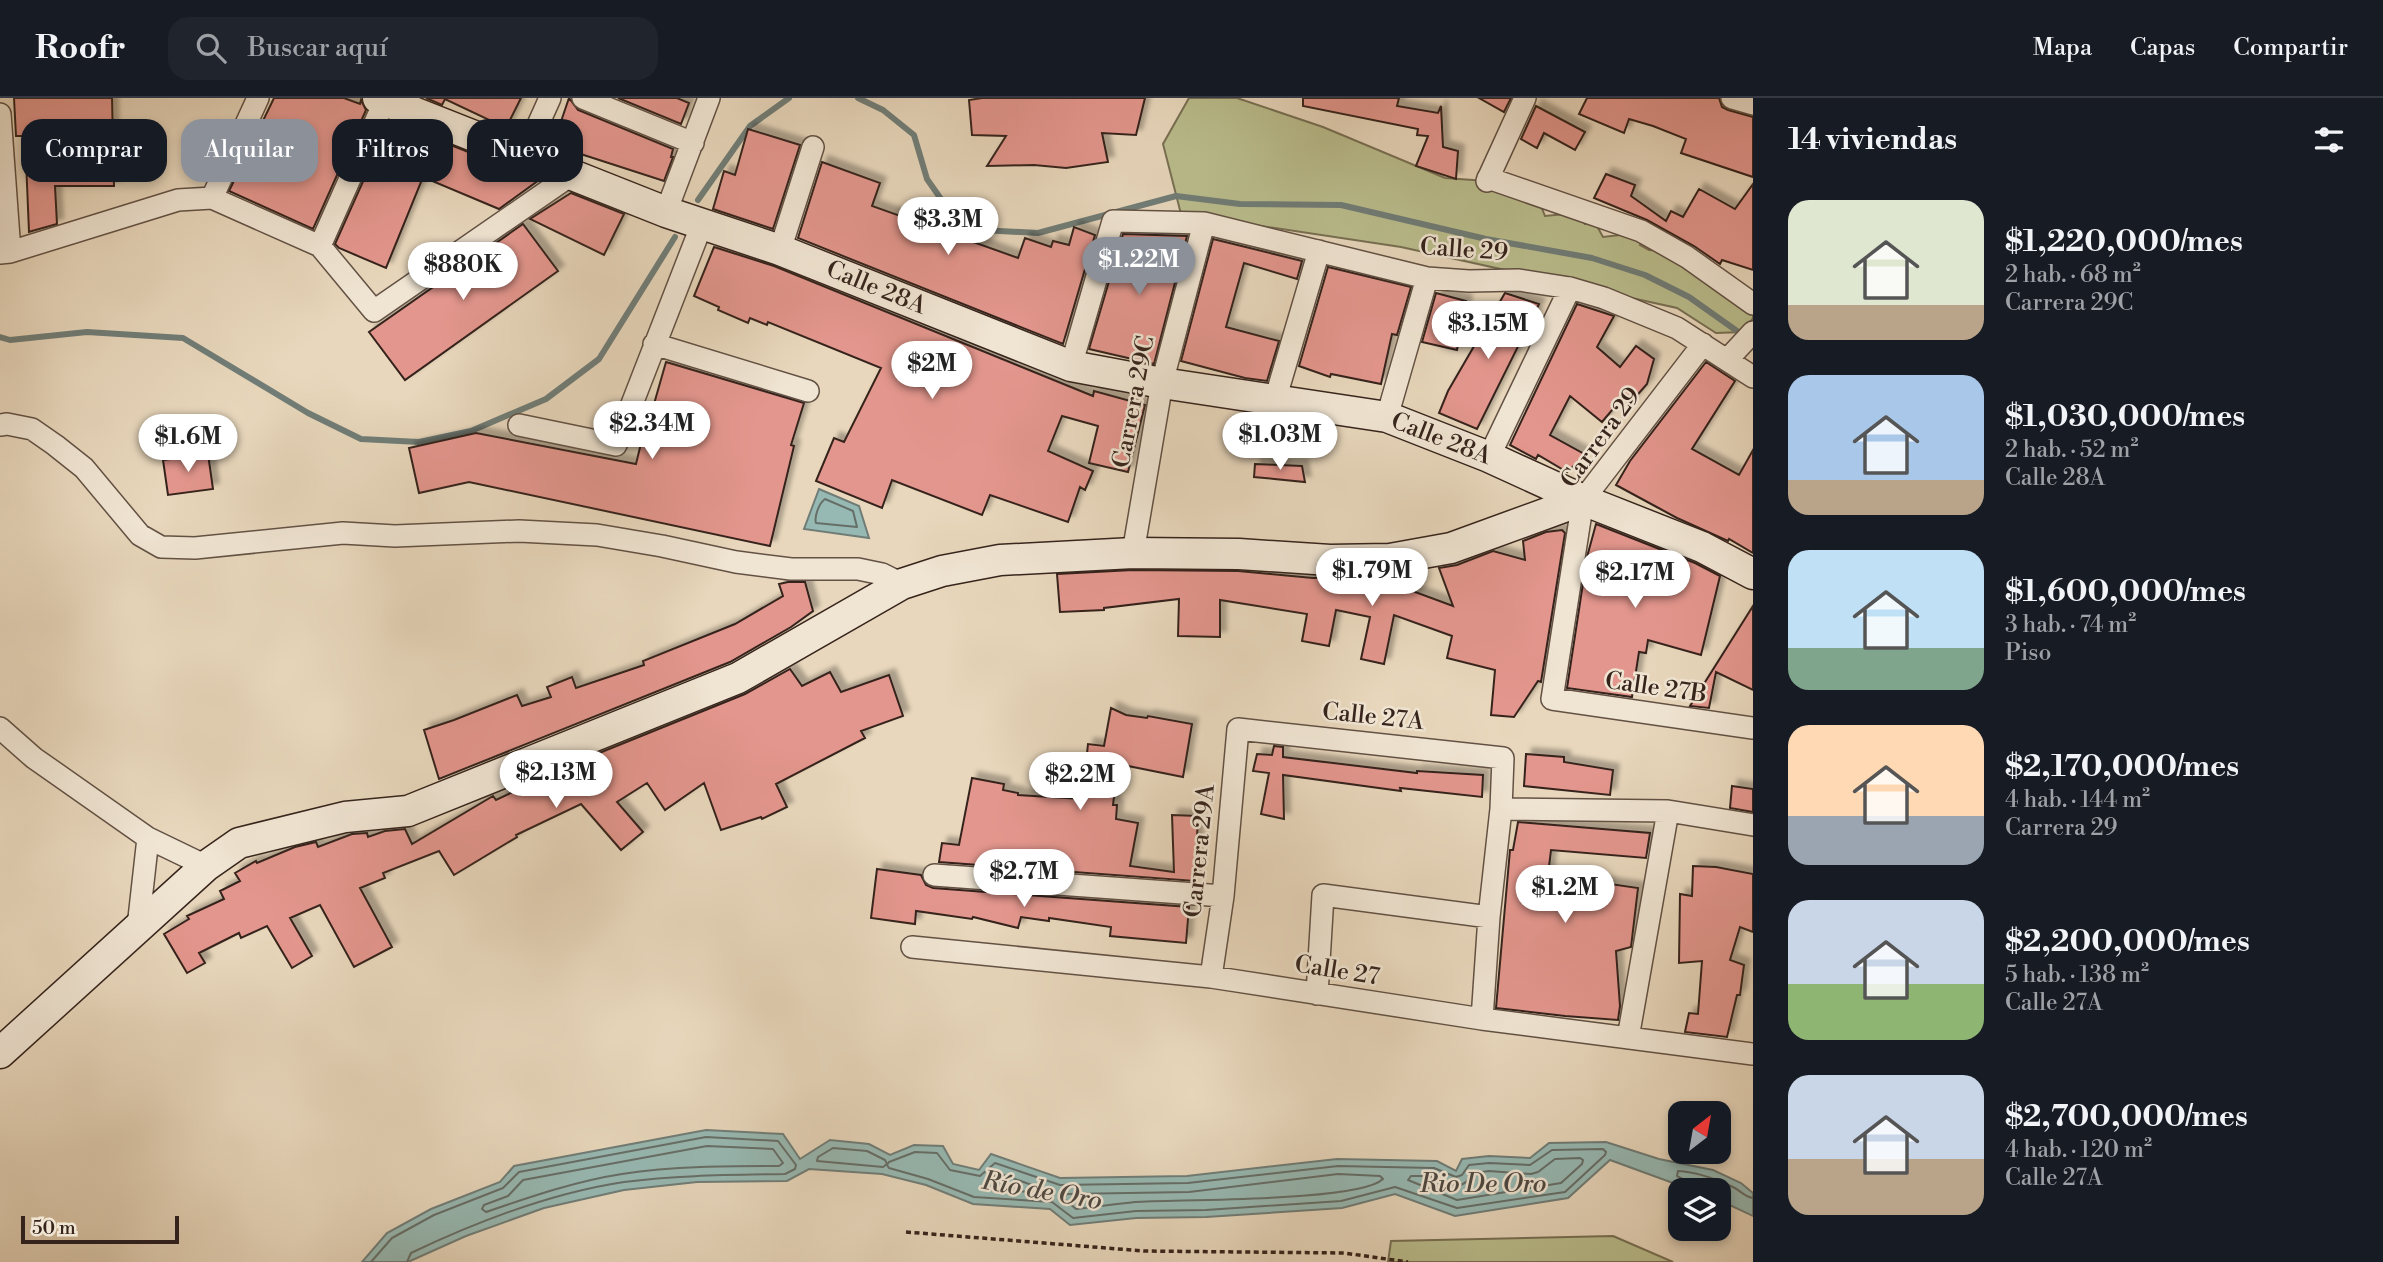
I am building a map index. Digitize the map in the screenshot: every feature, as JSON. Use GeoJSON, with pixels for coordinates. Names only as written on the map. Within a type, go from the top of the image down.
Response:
{"type":"FeatureCollection","features":[{"type":"Feature","properties":{"kind":"street"},"geometry":{"type":"LineString","coordinates":[[212,198],[258,98]]}},
{"type":"Feature","properties":{"kind":"street"},"geometry":{"type":"LineString","coordinates":[[541,119],[550,98]]}},
{"type":"Feature","properties":{"kind":"street"},"geometry":{"type":"LineString","coordinates":[[583,98],[693,143]]}},
{"type":"Feature","properties":{"kind":"street"},"geometry":{"type":"LineString","coordinates":[[666,212],[709,98]]}},
{"type":"Feature","properties":{"kind":"street"},"geometry":{"type":"LineString","coordinates":[[1525,98],[1488,179],[1641,231],[1687,257],[1753,304]]}},
{"type":"Feature","properties":{"kind":"street"},"geometry":{"type":"LineString","coordinates":[[1732,98],[1753,104]]}},
{"type":"Feature","properties":{"kind":"street"},"geometry":{"type":"LineString","coordinates":[[320,246],[382,99]]}},
{"type":"Feature","properties":{"kind":"street","name":"Calle 28A"},"geometry":{"type":"LineString","coordinates":[[382,99],[467,133]]}},
{"type":"Feature","properties":{"kind":"street"},"geometry":{"type":"LineString","coordinates":[[0,114],[5,253],[178,200],[212,198],[320,246],[374,311],[561,182]]}},
{"type":"Feature","properties":{"kind":"street"},"geometry":{"type":"LineString","coordinates":[[780,250],[813,147]]}},
{"type":"Feature","properties":{"kind":"street","name":"Calle 28A"},"geometry":{"type":"LineString","coordinates":[[583,180],[666,212],[780,250],[1071,366],[1162,383],[1387,417],[1702,547],[1753,574]]}},
{"type":"Feature","properties":{"kind":"street","name":"Calle 29"},"geometry":{"type":"LineString","coordinates":[[1071,366],[1113,221],[1204,223],[1427,278],[1520,280],[1570,288],[1643,313],[1703,344],[1739,346],[1753,377]]}},
{"type":"Feature","properties":{"kind":"street","name":"Carrera 29C"},"geometry":{"type":"LineString","coordinates":[[1133,553],[1162,383],[1204,223]]}},
{"type":"Feature","properties":{"kind":"street"},"geometry":{"type":"LineString","coordinates":[[519,425],[616,445],[702,224]]}},
{"type":"Feature","properties":{"kind":"street"},"geometry":{"type":"LineString","coordinates":[[1275,400],[1319,251]]}},
{"type":"Feature","properties":{"kind":"street"},"geometry":{"type":"LineString","coordinates":[[1387,417],[1427,278]]}},
{"type":"Feature","properties":{"kind":"street"},"geometry":{"type":"LineString","coordinates":[[1489,457],[1570,288]]}},
{"type":"Feature","properties":{"kind":"street"},"geometry":{"type":"LineString","coordinates":[[654,344],[808,391]]}},
{"type":"Feature","properties":{"kind":"street","name":"Carrera 29"},"geometry":{"type":"LineString","coordinates":[[1552,699],[1583,500],[1703,344]]}},
{"type":"Feature","properties":{"kind":"street"},"geometry":{"type":"LineString","coordinates":[[2,423],[32,429],[55,444],[84,468],[139,534],[161,547],[195,548],[343,533],[395,536],[519,531],[584,534],[662,546],[736,562],[791,569],[858,569],[882,574],[902,584]]}},
{"type":"Feature","properties":{"kind":"street"},"geometry":{"type":"LineString","coordinates":[[5,1044],[206,866],[239,843],[345,817],[408,811],[738,678],[902,584],[942,570],[1000,560],[1133,553],[1239,554],[1330,560],[1390,559],[1451,548],[1583,500]]}},
{"type":"Feature","properties":{"kind":"street","name":"Calle 27B"},"geometry":{"type":"LineString","coordinates":[[1552,699],[1753,728]]}},
{"type":"Feature","properties":{"kind":"street"},"geometry":{"type":"LineString","coordinates":[[0,728],[34,758],[148,838],[206,866]]}},
{"type":"Feature","properties":{"kind":"street","name":"Calle 27A"},"geometry":{"type":"LineString","coordinates":[[1238,729],[1503,758],[1502,809]]}},
{"type":"Feature","properties":{"kind":"street","name":"Carrera 29A"},"geometry":{"type":"LineString","coordinates":[[1211,977],[1223,896],[1238,729]]}},
{"type":"Feature","properties":{"kind":"street"},"geometry":{"type":"LineString","coordinates":[[1482,1019],[1489,917],[1502,809],[1668,811],[1753,825]]}},
{"type":"Feature","properties":{"kind":"street"},"geometry":{"type":"LineString","coordinates":[[1628,1038],[1668,811]]}},
{"type":"Feature","properties":{"kind":"street"},"geometry":{"type":"LineString","coordinates":[[138,927],[148,838]]}},
{"type":"Feature","properties":{"kind":"street"},"geometry":{"type":"LineString","coordinates":[[934,875],[1223,896]]}},
{"type":"Feature","properties":{"kind":"street"},"geometry":{"type":"LineString","coordinates":[[1317,994],[1323,895],[1489,917]]}},
{"type":"Feature","properties":{"kind":"street","name":"Calle 27"},"geometry":{"type":"LineString","coordinates":[[912,947],[1211,977],[1482,1019],[1753,1054]]}},
{"type":"Feature","properties":{"kind":"path"},"geometry":{"type":"LineString","coordinates":[[906,1232],[1143,1251],[1344,1253],[1408,1262]]}},
{"type":"Feature","properties":{"kind":"green space"},"geometry":{"type":"Polygon","coordinates":[[[1189,98],[1237,98],[1323,127],[1445,178],[1487,181],[1539,201],[1545,216],[1576,213],[1585,224],[1593,219],[1603,237],[1629,234],[1645,238],[1640,245],[1649,250],[1672,251],[1753,313],[1753,318],[1744,332],[1716,333],[1677,308],[1401,247],[1181,214],[1163,144],[1189,98]]]}},
{"type":"Feature","properties":{"kind":"green space"},"geometry":{"type":"Polygon","coordinates":[[[1613,1236],[1673,1262],[1388,1262],[1391,1241],[1613,1236]]]}},
{"type":"Feature","properties":{"kind":"water"},"geometry":{"type":"Polygon","coordinates":[[[819,489],[859,506],[869,538],[804,529],[819,489]]]}},
{"type":"Feature","properties":{"kind":"water","name":"Rio De Oro"},"geometry":{"type":"Polygon","coordinates":[[[706,1130],[783,1134],[800,1159],[830,1140],[869,1144],[890,1155],[914,1145],[943,1146],[953,1164],[979,1170],[991,1154],[1060,1178],[1187,1176],[1337,1159],[1437,1161],[1456,1171],[1462,1159],[1489,1156],[1530,1158],[1549,1143],[1606,1142],[1668,1161],[1668,1164],[1713,1170],[1730,1178],[1668,1178],[1668,1181],[1610,1160],[1568,1198],[1455,1216],[1395,1194],[1342,1208],[1206,1217],[1136,1218],[1070,1225],[1050,1209],[973,1204],[926,1185],[882,1174],[809,1169],[787,1181],[697,1182],[624,1190],[544,1208],[466,1236],[408,1262],[362,1262],[387,1233],[431,1209],[500,1182],[514,1166],[706,1130]]]}},
{"type":"Feature","properties":{"kind":"water","name":"Rio De Oro"},"geometry":{"type":"Polygon","coordinates":[[[1731,1178],[1753,1193],[1753,1216],[1731,1206],[1731,1178]]]}},
{"type":"Feature","properties":{"kind":"building"},"geometry":{"type":"Polygon","coordinates":[[[14,98],[112,98],[112,119],[21,119],[21,136],[16,136],[14,98]]]}},
{"type":"Feature","properties":{"kind":"building"},"geometry":{"type":"Polygon","coordinates":[[[274,98],[344,98],[360,104],[361,100],[366,110],[362,119],[332,119],[334,182],[313,229],[229,191],[233,182],[318,182],[318,119],[264,119],[274,98]]]}},
{"type":"Feature","properties":{"kind":"building"},"geometry":{"type":"Polygon","coordinates":[[[426,98],[521,98],[510,119],[487,119],[445,99],[442,105],[426,98]]]}},
{"type":"Feature","properties":{"kind":"building"},"geometry":{"type":"Polygon","coordinates":[[[569,98],[578,110],[673,149],[673,157],[664,181],[583,155],[583,119],[562,119],[569,98]]]}},
{"type":"Feature","properties":{"kind":"building"},"geometry":{"type":"Polygon","coordinates":[[[618,98],[677,98],[689,103],[681,124],[618,98]]]}},
{"type":"Feature","properties":{"kind":"building"},"geometry":{"type":"Polygon","coordinates":[[[1145,98],[1136,135],[1102,133],[1108,162],[1066,168],[1034,165],[987,166],[1006,136],[972,135],[969,100],[1145,98]]]}},
{"type":"Feature","properties":{"kind":"building"},"geometry":{"type":"Polygon","coordinates":[[[1303,98],[1399,98],[1397,106],[1438,113],[1441,106],[1443,147],[1458,151],[1456,179],[1416,166],[1428,136],[1417,135],[1418,129],[1303,106],[1303,98]]]}},
{"type":"Feature","properties":{"kind":"building"},"geometry":{"type":"Polygon","coordinates":[[[1479,98],[1511,98],[1504,112],[1479,98]]]}},
{"type":"Feature","properties":{"kind":"building"},"geometry":{"type":"Polygon","coordinates":[[[1587,98],[1719,98],[1722,107],[1753,117],[1753,177],[1681,153],[1686,139],[1653,126],[1629,119],[1624,133],[1579,114],[1587,98]]]}},
{"type":"Feature","properties":{"kind":"building"},"geometry":{"type":"Polygon","coordinates":[[[1536,106],[1585,132],[1575,150],[1544,133],[1537,148],[1521,139],[1536,106]]]}},
{"type":"Feature","properties":{"kind":"building"},"geometry":{"type":"Polygon","coordinates":[[[748,129],[800,145],[773,229],[713,209],[724,171],[735,175],[748,129]]]}},
{"type":"Feature","properties":{"kind":"building"},"geometry":{"type":"Polygon","coordinates":[[[453,146],[467,151],[467,182],[536,182],[499,209],[435,182],[453,182],[453,146]]]}},
{"type":"Feature","properties":{"kind":"building"},"geometry":{"type":"Polygon","coordinates":[[[822,162],[880,183],[872,206],[1018,258],[1025,238],[1051,247],[1053,241],[1069,245],[1074,227],[1095,235],[1063,344],[798,238],[822,162]]]}},
{"type":"Feature","properties":{"kind":"building"},"geometry":{"type":"Polygon","coordinates":[[[1606,174],[1635,185],[1631,196],[1666,221],[1671,211],[1683,217],[1699,189],[1735,209],[1753,184],[1753,270],[1722,260],[1720,264],[1647,220],[1594,198],[1606,174]]]}},
{"type":"Feature","properties":{"kind":"building"},"geometry":{"type":"Polygon","coordinates":[[[27,182],[114,182],[114,186],[55,186],[57,224],[29,232],[27,182]]]}},
{"type":"Feature","properties":{"kind":"building"},"geometry":{"type":"Polygon","coordinates":[[[363,182],[421,182],[386,268],[335,244],[363,182]]]}},
{"type":"Feature","properties":{"kind":"building"},"geometry":{"type":"Polygon","coordinates":[[[571,193],[624,214],[604,255],[530,219],[571,193]]]}},
{"type":"Feature","properties":{"kind":"building"},"geometry":{"type":"Polygon","coordinates":[[[523,224],[558,271],[405,380],[369,332],[523,224]]]}},
{"type":"Feature","properties":{"kind":"building"},"geometry":{"type":"Polygon","coordinates":[[[1123,234],[1187,236],[1154,364],[1089,349],[1123,234]]]}},
{"type":"Feature","properties":{"kind":"building"},"geometry":{"type":"Polygon","coordinates":[[[1213,239],[1302,261],[1297,279],[1244,263],[1226,327],[1279,341],[1267,381],[1181,361],[1213,239]]]}},
{"type":"Feature","properties":{"kind":"building"},"geometry":{"type":"Polygon","coordinates":[[[714,247],[774,266],[1093,396],[1094,391],[1145,405],[1128,472],[1089,463],[1098,426],[1062,416],[1048,451],[1093,471],[1085,490],[1080,487],[1068,522],[990,495],[982,515],[892,480],[882,508],[816,481],[834,438],[844,442],[881,368],[768,322],[767,325],[750,318],[748,323],[694,296],[714,247]]]}},
{"type":"Feature","properties":{"kind":"building"},"geometry":{"type":"Polygon","coordinates":[[[1328,267],[1411,287],[1397,335],[1392,334],[1381,384],[1331,374],[1330,377],[1299,366],[1328,267]]]}},
{"type":"Feature","properties":{"kind":"building"},"geometry":{"type":"Polygon","coordinates":[[[1436,293],[1466,301],[1457,350],[1422,342],[1436,293]]]}},
{"type":"Feature","properties":{"kind":"building"},"geometry":{"type":"Polygon","coordinates":[[[1505,293],[1539,304],[1477,429],[1439,413],[1448,391],[1505,293]]]}},
{"type":"Feature","properties":{"kind":"building"},"geometry":{"type":"Polygon","coordinates":[[[1577,304],[1614,316],[1597,347],[1620,367],[1636,346],[1654,359],[1647,384],[1625,409],[1618,403],[1602,422],[1570,396],[1550,435],[1586,455],[1567,472],[1538,455],[1536,459],[1510,445],[1577,304]]]}},
{"type":"Feature","properties":{"kind":"building"},"geometry":{"type":"Polygon","coordinates":[[[666,362],[804,403],[791,445],[794,446],[770,546],[469,482],[419,493],[409,448],[476,433],[636,464],[649,410],[652,411],[666,362]]]}},
{"type":"Feature","properties":{"kind":"building"},"geometry":{"type":"Polygon","coordinates":[[[1706,362],[1735,381],[1692,449],[1739,475],[1753,450],[1753,553],[1729,539],[1728,541],[1677,518],[1616,485],[1630,461],[1706,362]]]}},
{"type":"Feature","properties":{"kind":"building"},"geometry":{"type":"Polygon","coordinates":[[[208,454],[213,489],[168,495],[163,460],[208,454]]]}},
{"type":"Feature","properties":{"kind":"building"},"geometry":{"type":"Polygon","coordinates":[[[1255,464],[1302,466],[1305,482],[1254,477],[1255,464]]]}},
{"type":"Feature","properties":{"kind":"building"},"geometry":{"type":"Polygon","coordinates":[[[1596,524],[1695,563],[1720,576],[1701,655],[1648,640],[1646,653],[1639,652],[1632,697],[1567,688],[1587,557],[1596,524]]]}},
{"type":"Feature","properties":{"kind":"building"},"geometry":{"type":"Polygon","coordinates":[[[1562,530],[1565,533],[1541,682],[1538,681],[1514,717],[1491,715],[1495,670],[1447,658],[1452,636],[1394,615],[1384,664],[1361,659],[1370,617],[1336,610],[1329,646],[1302,641],[1307,614],[1220,600],[1220,637],[1178,636],[1179,599],[1104,610],[1060,612],[1057,574],[1133,570],[1238,571],[1313,578],[1350,577],[1390,586],[1391,583],[1453,606],[1439,568],[1457,565],[1493,551],[1525,560],[1523,541],[1546,532],[1562,530]]]}},
{"type":"Feature","properties":{"kind":"building"},"geometry":{"type":"Polygon","coordinates":[[[805,582],[813,611],[791,627],[730,662],[439,779],[424,730],[517,695],[522,706],[551,697],[547,687],[572,677],[576,688],[644,665],[643,661],[735,624],[783,596],[779,584],[805,582]]]}},
{"type":"Feature","properties":{"kind":"building"},"geometry":{"type":"Polygon","coordinates":[[[1753,606],[1753,690],[1716,672],[1709,708],[1690,706],[1753,606]]]}},
{"type":"Feature","properties":{"kind":"building"},"geometry":{"type":"Polygon","coordinates":[[[790,669],[802,686],[830,672],[841,692],[889,675],[903,716],[861,731],[865,738],[776,784],[787,807],[762,819],[761,817],[721,830],[704,783],[665,810],[647,783],[617,802],[643,832],[621,850],[581,804],[516,835],[517,837],[454,875],[439,851],[383,873],[385,878],[360,888],[392,947],[354,967],[320,905],[290,918],[312,956],[292,968],[267,926],[241,938],[239,933],[199,953],[205,963],[187,973],[164,934],[189,919],[187,916],[224,899],[220,891],[240,881],[235,873],[256,861],[257,863],[295,847],[316,842],[318,847],[352,834],[367,833],[368,837],[385,831],[405,829],[412,844],[493,796],[496,800],[548,775],[551,781],[577,762],[745,694],[790,669]]]}},
{"type":"Feature","properties":{"kind":"building"},"geometry":{"type":"Polygon","coordinates":[[[1111,708],[1126,715],[1192,724],[1183,777],[1118,764],[1113,805],[1117,805],[1116,819],[1138,823],[1130,866],[1174,872],[1172,815],[1198,816],[1195,881],[939,862],[942,843],[959,845],[972,778],[1004,784],[1003,790],[1018,795],[1082,799],[1088,744],[1104,746],[1111,708]]]}},
{"type":"Feature","properties":{"kind":"building"},"geometry":{"type":"Polygon","coordinates":[[[1274,746],[1283,747],[1283,757],[1417,773],[1483,775],[1482,797],[1400,788],[1401,791],[1283,775],[1284,819],[1261,814],[1269,773],[1253,771],[1257,754],[1272,755],[1274,746]]]}},
{"type":"Feature","properties":{"kind":"building"},"geometry":{"type":"Polygon","coordinates":[[[1526,754],[1564,757],[1564,762],[1613,770],[1610,795],[1524,786],[1526,754]]]}},
{"type":"Feature","properties":{"kind":"building"},"geometry":{"type":"Polygon","coordinates":[[[1732,786],[1753,789],[1753,812],[1730,808],[1732,786]]]}},
{"type":"Feature","properties":{"kind":"building"},"geometry":{"type":"Polygon","coordinates":[[[1518,822],[1650,833],[1646,858],[1551,850],[1548,875],[1638,888],[1631,947],[1616,951],[1620,1006],[1618,1020],[1496,1008],[1510,850],[1513,850],[1518,822]]]}},
{"type":"Feature","properties":{"kind":"building"},"geometry":{"type":"Polygon","coordinates":[[[1693,866],[1753,874],[1753,932],[1740,927],[1730,960],[1744,965],[1740,995],[1737,995],[1727,1037],[1685,1032],[1689,1013],[1698,1014],[1702,961],[1679,963],[1680,894],[1692,896],[1693,866]]]}},
{"type":"Feature","properties":{"kind":"building"},"geometry":{"type":"Polygon","coordinates":[[[877,869],[921,875],[926,885],[933,888],[1189,907],[1186,943],[1110,936],[1111,927],[1049,918],[1049,921],[1021,917],[1018,928],[973,917],[916,911],[915,924],[871,918],[877,869]]]}},
{"type":"Feature","properties":{"kind":"waterway"},"geometry":{"type":"LineString","coordinates":[[698,200],[750,126],[789,98]]}},
{"type":"Feature","properties":{"kind":"waterway"},"geometry":{"type":"LineString","coordinates":[[858,98],[883,110],[914,135],[927,179],[962,229],[1038,233],[1176,196],[1240,204],[1341,205],[1486,239],[1592,258],[1645,275],[1689,297],[1744,336]]}},
{"type":"Feature","properties":{"kind":"waterway"},"geometry":{"type":"LineString","coordinates":[[0,337],[10,340],[87,332],[183,338],[308,413],[361,439],[419,442],[471,431],[546,399],[599,359],[675,237]]}},
{"type":"Feature","properties":{"kind":"water label","name":"Río de Oro"},"geometry":{"type":"Point","coordinates":[1042,1191]}}]}
